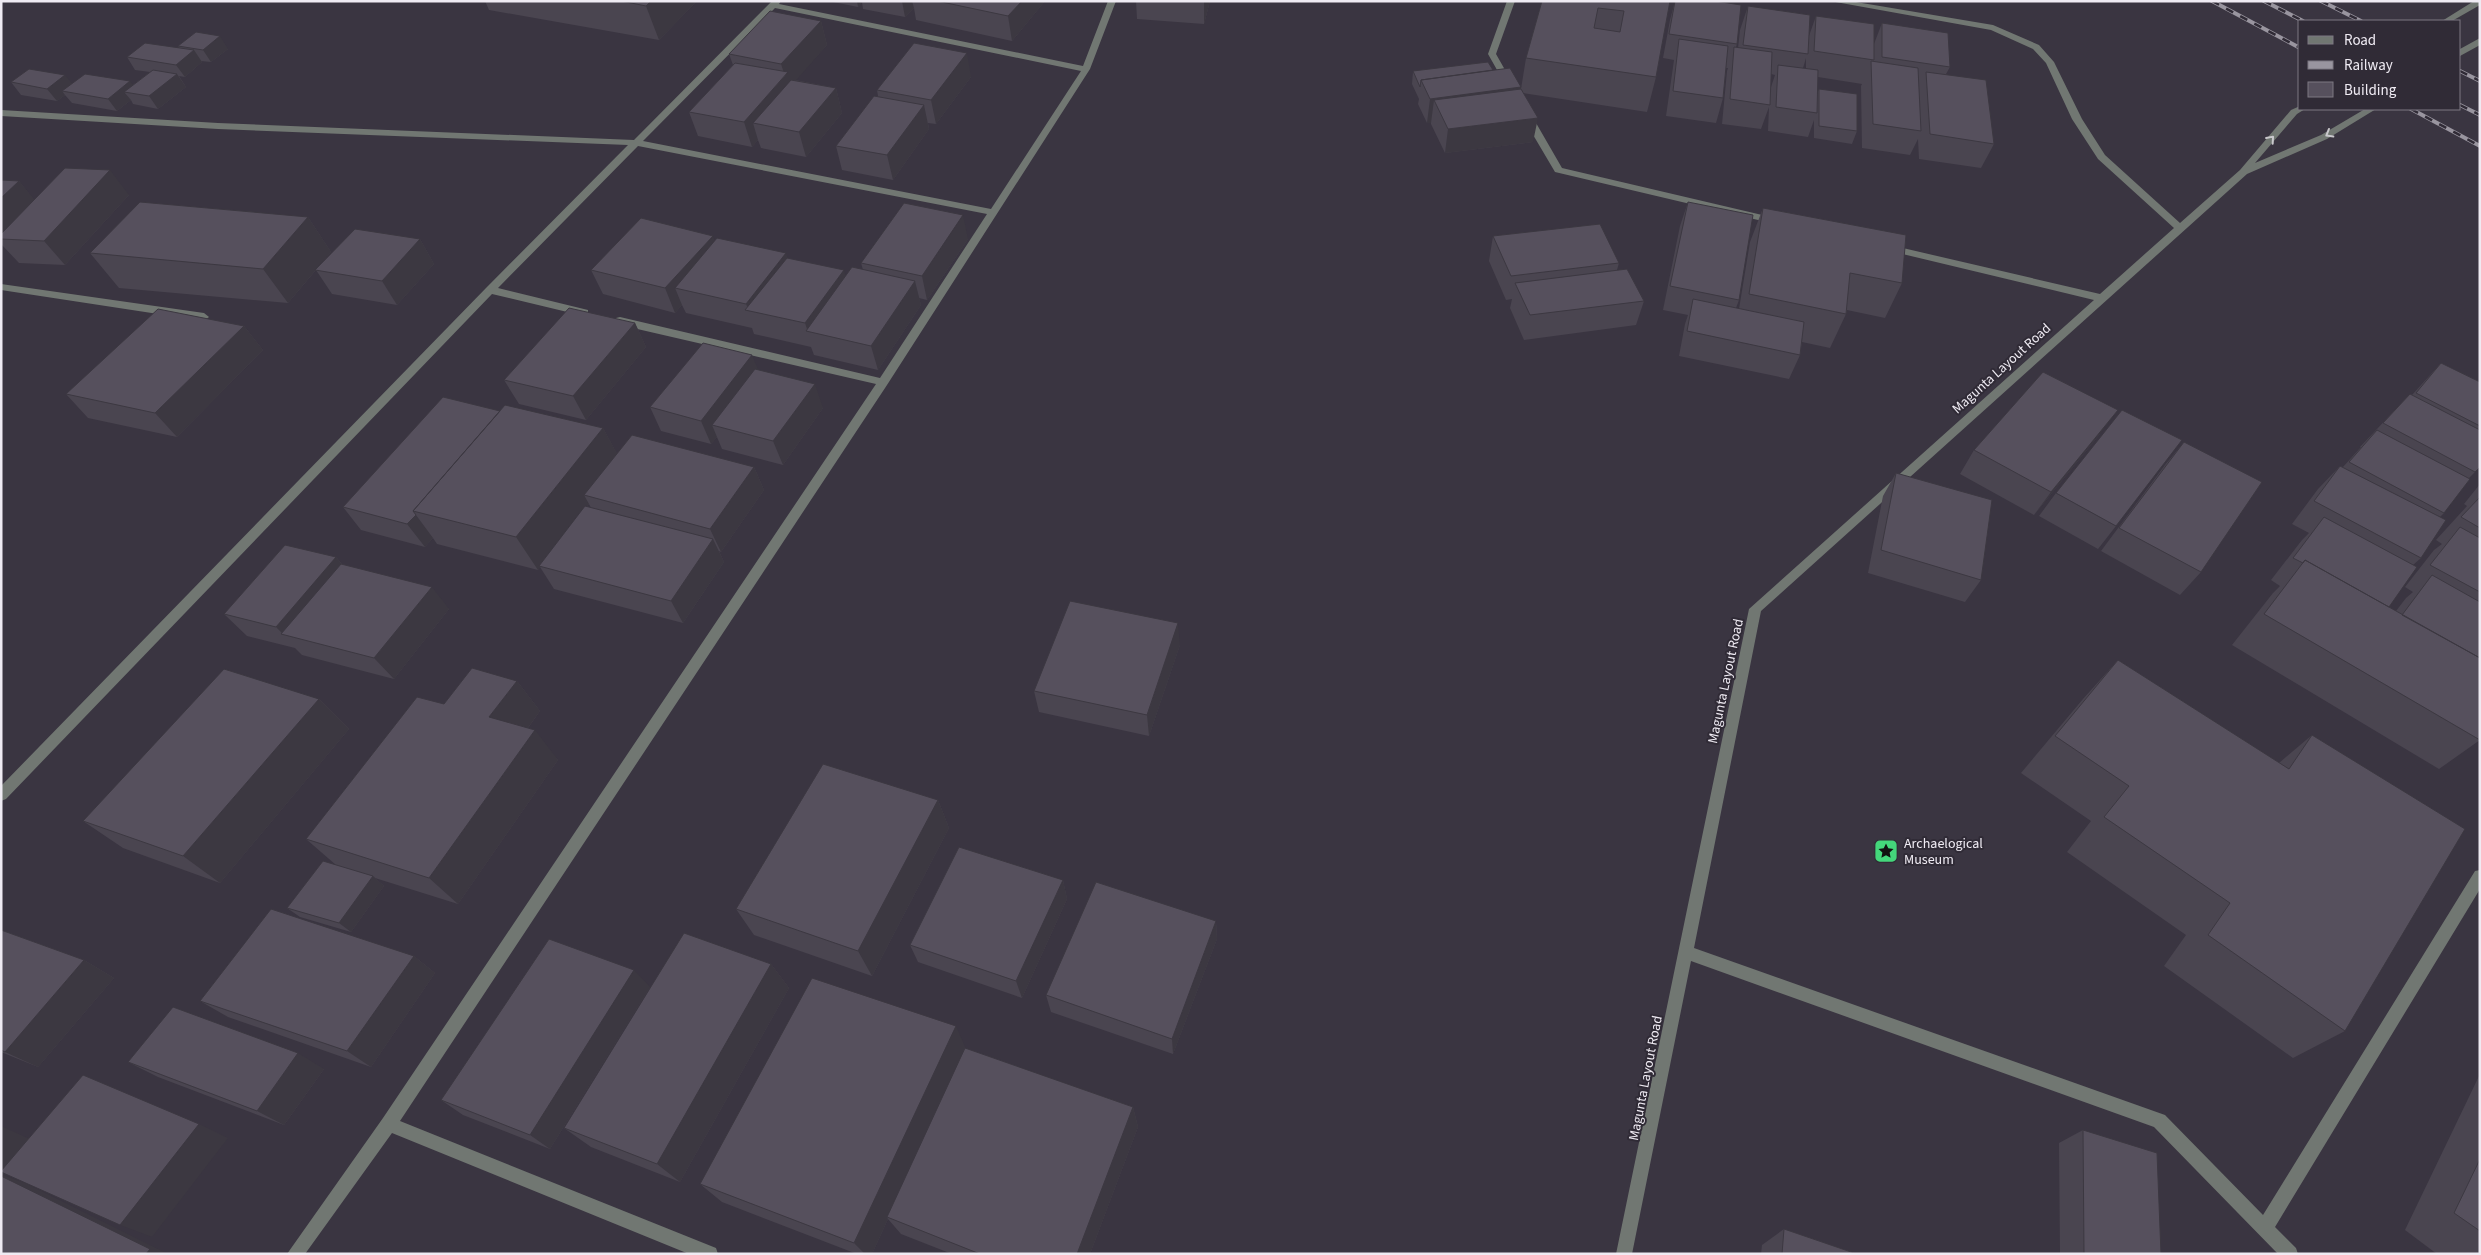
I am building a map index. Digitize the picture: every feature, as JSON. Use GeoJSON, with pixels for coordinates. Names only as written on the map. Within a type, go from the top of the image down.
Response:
{"type":"FeatureCollection","features":[{"type":"Feature","properties":{"kind":"street"},"geometry":{"type":"LineString","coordinates":[[295,1254],[389,1124],[883,382],[1086,69],[1112,1]]}},
{"type":"Feature","properties":{"kind":"street"},"geometry":{"type":"LineString","coordinates":[[1511,1],[1492,54],[1558,170],[1781,222]]}},
{"type":"Feature","properties":{"kind":"street"},"geometry":{"type":"LineString","coordinates":[[1834,1],[1994,28],[2036,47],[2050,62],[2077,119],[2102,157],[2180,228]]}},
{"type":"Feature","properties":{"kind":"street"},"geometry":{"type":"LineString","coordinates":[[2448,20],[2480,1]]}},
{"type":"Feature","properties":{"kind":"street"},"geometry":{"type":"LineString","coordinates":[[1,795],[490,290],[776,3],[1086,69]]}},
{"type":"Feature","properties":{"kind":"street"},"geometry":{"type":"LineString","coordinates":[[2461,53],[2480,41]]}},
{"type":"Feature","properties":{"kind":"street","name":"Magunta Layout Road"},"geometry":{"type":"LineString","coordinates":[[1624,1254],[1756,608],[2243,172],[2294,112],[2298,110]]}},
{"type":"Feature","properties":{"kind":"street","name":"Magunta Layout Road"},"geometry":{"type":"LineString","coordinates":[[2243,172],[2324,137],[2369,110]]}},
{"type":"Feature","properties":{"kind":"street"},"geometry":{"type":"LineString","coordinates":[[1,113],[218,126],[638,143],[992,212]]}},
{"type":"Feature","properties":{"kind":"street"},"geometry":{"type":"LineString","coordinates":[[1878,245],[2101,298]]}},
{"type":"Feature","properties":{"kind":"street"},"geometry":{"type":"LineString","coordinates":[[1,288],[204,316]]}},
{"type":"Feature","properties":{"kind":"street"},"geometry":{"type":"LineString","coordinates":[[490,290],[883,382]]}},
{"type":"Feature","properties":{"kind":"street"},"geometry":{"type":"LineString","coordinates":[[2265,1228],[2480,876]]}},
{"type":"Feature","properties":{"kind":"street"},"geometry":{"type":"LineString","coordinates":[[1686,952],[2159,1121],[2290,1254]]}},
{"type":"Feature","properties":{"kind":"street"},"geometry":{"type":"LineString","coordinates":[[389,1124],[710,1254]]}},
{"type":"Feature","properties":{"kind":"building"},"geometry":{"type":"Polygon","coordinates":[[[621,1],[651,1],[646,6],[621,1]]]}},
{"type":"Feature","properties":{"kind":"building"},"geometry":{"type":"Polygon","coordinates":[[[937,1],[1022,1],[1008,16],[937,1]]]}},
{"type":"Feature","properties":{"kind":"building"},"geometry":{"type":"Polygon","coordinates":[[[1542,1],[1670,1],[1656,77],[1526,58],[1542,1]],[[1598,8],[1594,28],[1620,32],[1624,11],[1598,8]]]}},
{"type":"Feature","properties":{"kind":"building"},"geometry":{"type":"Polygon","coordinates":[[[1675,1],[1715,1],[1741,5],[1737,44],[1669,34],[1675,1]]]}},
{"type":"Feature","properties":{"kind":"building"},"geometry":{"type":"Polygon","coordinates":[[[1748,6],[1810,15],[1808,54],[1743,45],[1748,6]]]}},
{"type":"Feature","properties":{"kind":"building"},"geometry":{"type":"Polygon","coordinates":[[[770,11],[821,21],[781,64],[729,54],[770,11]]]}},
{"type":"Feature","properties":{"kind":"building"},"geometry":{"type":"Polygon","coordinates":[[[1816,16],[1874,24],[1874,60],[1814,51],[1816,16]]]}},
{"type":"Feature","properties":{"kind":"building"},"geometry":{"type":"Polygon","coordinates":[[[1882,23],[1948,33],[1950,67],[1882,57],[1882,23]]]}},
{"type":"Feature","properties":{"kind":"building"},"geometry":{"type":"Polygon","coordinates":[[[196,32],[220,36],[203,50],[178,46],[196,32]]]}},
{"type":"Feature","properties":{"kind":"building"},"geometry":{"type":"Polygon","coordinates":[[[1679,39],[1728,46],[1723,98],[1673,91],[1679,39]]]}},
{"type":"Feature","properties":{"kind":"building"},"geometry":{"type":"Polygon","coordinates":[[[145,43],[194,50],[176,65],[127,57],[145,43]]]}},
{"type":"Feature","properties":{"kind":"building"},"geometry":{"type":"Polygon","coordinates":[[[914,43],[967,53],[931,100],[877,90],[914,43]]]}},
{"type":"Feature","properties":{"kind":"building"},"geometry":{"type":"Polygon","coordinates":[[[1734,47],[1772,52],[1770,105],[1730,99],[1734,47]]]}},
{"type":"Feature","properties":{"kind":"building"},"geometry":{"type":"Polygon","coordinates":[[[1871,61],[1918,68],[1921,131],[1873,124],[1871,61]]]}},
{"type":"Feature","properties":{"kind":"building"},"geometry":{"type":"Polygon","coordinates":[[[1488,62],[1493,70],[1421,80],[1420,87],[1413,71],[1488,62]]]}},
{"type":"Feature","properties":{"kind":"building"},"geometry":{"type":"Polygon","coordinates":[[[735,63],[788,72],[744,122],[689,112],[735,63]]]}},
{"type":"Feature","properties":{"kind":"building"},"geometry":{"type":"Polygon","coordinates":[[[1778,65],[1818,70],[1817,113],[1776,107],[1778,65]]]}},
{"type":"Feature","properties":{"kind":"building"},"geometry":{"type":"Polygon","coordinates":[[[1510,68],[1521,87],[1430,99],[1421,80],[1510,68]]]}},
{"type":"Feature","properties":{"kind":"building"},"geometry":{"type":"Polygon","coordinates":[[[29,69],[65,75],[47,89],[11,82],[29,69]]]}},
{"type":"Feature","properties":{"kind":"building"},"geometry":{"type":"Polygon","coordinates":[[[153,70],[177,74],[149,96],[124,92],[153,70]]]}},
{"type":"Feature","properties":{"kind":"building"},"geometry":{"type":"Polygon","coordinates":[[[1926,72],[1986,80],[1994,144],[1930,134],[1926,72]]]}},
{"type":"Feature","properties":{"kind":"building"},"geometry":{"type":"Polygon","coordinates":[[[85,74],[130,81],[108,99],[62,91],[85,74]]]}},
{"type":"Feature","properties":{"kind":"building"},"geometry":{"type":"Polygon","coordinates":[[[791,80],[836,88],[799,132],[753,123],[791,80]]]}},
{"type":"Feature","properties":{"kind":"building"},"geometry":{"type":"Polygon","coordinates":[[[1521,89],[1538,118],[1448,129],[1434,100],[1521,89]]]}},
{"type":"Feature","properties":{"kind":"building"},"geometry":{"type":"Polygon","coordinates":[[[1819,89],[1857,94],[1857,131],[1819,126],[1819,89]]]}},
{"type":"Feature","properties":{"kind":"building"},"geometry":{"type":"Polygon","coordinates":[[[874,96],[924,105],[887,155],[836,146],[874,96]]]}},
{"type":"Feature","properties":{"kind":"building"},"geometry":{"type":"Polygon","coordinates":[[[65,168],[110,170],[44,241],[1,239],[1,234],[65,168]]]}},
{"type":"Feature","properties":{"kind":"building"},"geometry":{"type":"Polygon","coordinates":[[[1,180],[19,181],[1,198],[1,180]]]}},
{"type":"Feature","properties":{"kind":"building"},"geometry":{"type":"Polygon","coordinates":[[[140,202],[308,217],[263,269],[90,253],[140,202]]]}},
{"type":"Feature","properties":{"kind":"building"},"geometry":{"type":"Polygon","coordinates":[[[1688,202],[1753,215],[1739,300],[1670,286],[1688,202]]]}},
{"type":"Feature","properties":{"kind":"building"},"geometry":{"type":"Polygon","coordinates":[[[904,203],[963,215],[922,276],[861,263],[904,203]]]}},
{"type":"Feature","properties":{"kind":"building"},"geometry":{"type":"Polygon","coordinates":[[[1763,208],[1906,235],[1902,283],[1850,273],[1846,314],[1749,294],[1763,208]]]}},
{"type":"Feature","properties":{"kind":"building"},"geometry":{"type":"Polygon","coordinates":[[[641,218],[713,236],[665,288],[591,270],[641,218]]]}},
{"type":"Feature","properties":{"kind":"building"},"geometry":{"type":"Polygon","coordinates":[[[1600,224],[1619,263],[1511,276],[1493,236],[1600,224]]]}},
{"type":"Feature","properties":{"kind":"building"},"geometry":{"type":"Polygon","coordinates":[[[355,229],[420,239],[382,281],[315,270],[355,229]]]}},
{"type":"Feature","properties":{"kind":"building"},"geometry":{"type":"Polygon","coordinates":[[[717,238],[786,253],[746,304],[675,288],[717,238]]]}},
{"type":"Feature","properties":{"kind":"building"},"geometry":{"type":"Polygon","coordinates":[[[787,258],[844,270],[805,323],[745,310],[787,258]]]}},
{"type":"Feature","properties":{"kind":"building"},"geometry":{"type":"Polygon","coordinates":[[[852,267],[915,281],[871,346],[806,331],[852,267]]]}},
{"type":"Feature","properties":{"kind":"building"},"geometry":{"type":"Polygon","coordinates":[[[1627,269],[1644,301],[1530,315],[1515,283],[1627,269]]]}},
{"type":"Feature","properties":{"kind":"building"},"geometry":{"type":"Polygon","coordinates":[[[1693,299],[1804,322],[1800,355],[1687,331],[1693,299]]]}},
{"type":"Feature","properties":{"kind":"building"},"geometry":{"type":"Polygon","coordinates":[[[569,308],[635,323],[573,396],[504,380],[569,308]]]}},
{"type":"Feature","properties":{"kind":"building"},"geometry":{"type":"Polygon","coordinates":[[[158,309],[244,326],[155,413],[66,394],[158,309]]]}},
{"type":"Feature","properties":{"kind":"building"},"geometry":{"type":"Polygon","coordinates":[[[703,343],[752,355],[701,421],[650,407],[703,343]]]}},
{"type":"Feature","properties":{"kind":"building"},"geometry":{"type":"Polygon","coordinates":[[[2441,363],[2480,382],[2480,426],[2416,393],[2441,363]]]}},
{"type":"Feature","properties":{"kind":"building"},"geometry":{"type":"Polygon","coordinates":[[[755,369],[815,384],[773,441],[712,425],[755,369]]]}},
{"type":"Feature","properties":{"kind":"building"},"geometry":{"type":"Polygon","coordinates":[[[2043,372],[2118,410],[2051,492],[1974,450],[2043,372]]]}},
{"type":"Feature","properties":{"kind":"building"},"geometry":{"type":"Polygon","coordinates":[[[2410,394],[2480,430],[2480,467],[2475,472],[2383,423],[2410,394]]]}},
{"type":"Feature","properties":{"kind":"building"},"geometry":{"type":"Polygon","coordinates":[[[443,397],[500,411],[413,511],[416,515],[407,524],[343,507],[443,397]]]}},
{"type":"Feature","properties":{"kind":"building"},"geometry":{"type":"Polygon","coordinates":[[[505,405],[603,428],[516,537],[413,511],[505,405]]]}},
{"type":"Feature","properties":{"kind":"building"},"geometry":{"type":"Polygon","coordinates":[[[2122,410],[2182,440],[2116,526],[2056,493],[2122,410]]]}},
{"type":"Feature","properties":{"kind":"building"},"geometry":{"type":"Polygon","coordinates":[[[2377,430],[2470,479],[2444,513],[2349,462],[2377,430]]]}},
{"type":"Feature","properties":{"kind":"building"},"geometry":{"type":"Polygon","coordinates":[[[632,435],[754,467],[710,529],[584,495],[632,435]]]}},
{"type":"Feature","properties":{"kind":"building"},"geometry":{"type":"Polygon","coordinates":[[[2184,442],[2262,482],[2201,572],[2119,528],[2184,442]]]}},
{"type":"Feature","properties":{"kind":"building"},"geometry":{"type":"Polygon","coordinates":[[[2340,466],[2446,520],[2421,558],[2314,501],[2340,466]]]}},
{"type":"Feature","properties":{"kind":"building"},"geometry":{"type":"Polygon","coordinates":[[[1896,473],[1992,500],[1981,580],[1881,550],[1896,473]]]}},
{"type":"Feature","properties":{"kind":"building"},"geometry":{"type":"Polygon","coordinates":[[[2480,497],[2480,528],[2461,517],[2480,497]]]}},
{"type":"Feature","properties":{"kind":"building"},"geometry":{"type":"Polygon","coordinates":[[[585,506],[713,539],[671,601],[539,566],[585,506]]]}},
{"type":"Feature","properties":{"kind":"building"},"geometry":{"type":"Polygon","coordinates":[[[2324,517],[2417,567],[2389,607],[2305,560],[2303,563],[2293,558],[2324,517]]]}},
{"type":"Feature","properties":{"kind":"building"},"geometry":{"type":"Polygon","coordinates":[[[2460,527],[2480,538],[2480,592],[2430,565],[2460,527]]]}},
{"type":"Feature","properties":{"kind":"building"},"geometry":{"type":"Polygon","coordinates":[[[285,545],[336,557],[276,627],[224,614],[285,545]]]}},
{"type":"Feature","properties":{"kind":"building"},"geometry":{"type":"Polygon","coordinates":[[[2305,560],[2480,658],[2480,740],[2264,614],[2305,560]]]}},
{"type":"Feature","properties":{"kind":"building"},"geometry":{"type":"Polygon","coordinates":[[[341,564],[432,587],[374,658],[281,634],[341,564]]]}},
{"type":"Feature","properties":{"kind":"building"},"geometry":{"type":"Polygon","coordinates":[[[2432,575],[2480,602],[2480,658],[2402,615],[2432,575]]]}},
{"type":"Feature","properties":{"kind":"building"},"geometry":{"type":"Polygon","coordinates":[[[1070,601],[1178,623],[1147,715],[1034,691],[1070,601]]]}},
{"type":"Feature","properties":{"kind":"building"},"geometry":{"type":"Polygon","coordinates":[[[2118,660],[2289,769],[2312,735],[2465,829],[2345,1031],[2208,935],[2230,903],[2104,817],[2129,786],[2055,736],[2118,660]]]}},
{"type":"Feature","properties":{"kind":"building"},"geometry":{"type":"Polygon","coordinates":[[[472,668],[517,681],[489,717],[535,730],[429,878],[306,839],[417,697],[444,704],[472,668]]]}},
{"type":"Feature","properties":{"kind":"building"},"geometry":{"type":"Polygon","coordinates":[[[224,669],[319,699],[183,856],[83,821],[224,669]]]}},
{"type":"Feature","properties":{"kind":"building"},"geometry":{"type":"Polygon","coordinates":[[[823,764],[938,800],[858,951],[736,909],[823,764]]]}},
{"type":"Feature","properties":{"kind":"building"},"geometry":{"type":"Polygon","coordinates":[[[959,847],[1063,880],[1016,981],[910,945],[959,847]]]}},
{"type":"Feature","properties":{"kind":"building"},"geometry":{"type":"Polygon","coordinates":[[[323,861],[373,876],[339,923],[287,908],[323,861]]]}},
{"type":"Feature","properties":{"kind":"building"},"geometry":{"type":"Polygon","coordinates":[[[1096,882],[1216,921],[1172,1039],[1046,995],[1096,882]]]}},
{"type":"Feature","properties":{"kind":"building"},"geometry":{"type":"Polygon","coordinates":[[[271,909],[414,956],[347,1051],[200,1001],[271,909]]]}},
{"type":"Feature","properties":{"kind":"building"},"geometry":{"type":"Polygon","coordinates":[[[1,930],[84,960],[5,1052],[1,1050],[1,930]]]}},
{"type":"Feature","properties":{"kind":"building"},"geometry":{"type":"Polygon","coordinates":[[[684,933],[771,964],[657,1164],[564,1128],[684,933]]]}},
{"type":"Feature","properties":{"kind":"building"},"geometry":{"type":"Polygon","coordinates":[[[549,939],[634,970],[530,1135],[441,1100],[549,939]]]}},
{"type":"Feature","properties":{"kind":"building"},"geometry":{"type":"Polygon","coordinates":[[[812,978],[956,1026],[854,1243],[700,1184],[812,978]]]}},
{"type":"Feature","properties":{"kind":"building"},"geometry":{"type":"Polygon","coordinates":[[[173,1007],[298,1053],[257,1111],[128,1062],[173,1007]]]}},
{"type":"Feature","properties":{"kind":"building"},"geometry":{"type":"Polygon","coordinates":[[[965,1048],[1133,1107],[1077,1254],[980,1254],[887,1217],[965,1048]]]}},
{"type":"Feature","properties":{"kind":"building"},"geometry":{"type":"Polygon","coordinates":[[[83,1075],[199,1124],[120,1225],[1,1172],[83,1075]]]}},
{"type":"Feature","properties":{"kind":"building"},"geometry":{"type":"Polygon","coordinates":[[[2083,1130],[2157,1153],[2161,1254],[2084,1254],[2083,1130]]]}},
{"type":"Feature","properties":{"kind":"building"},"geometry":{"type":"Polygon","coordinates":[[[2480,1159],[2480,1231],[2454,1213],[2480,1159]]]}},
{"type":"Feature","properties":{"kind":"building"},"geometry":{"type":"Polygon","coordinates":[[[1,1176],[150,1249],[146,1254],[1,1254],[1,1176]]]}},
{"type":"Feature","properties":{"kind":"building"},"geometry":{"type":"Polygon","coordinates":[[[1784,1229],[1857,1254],[1782,1254],[1784,1229]]]}},
{"type":"Feature","properties":{"kind":"railway"},"geometry":{"type":"LineString","coordinates":[[2212,1],[2298,47]]}},
{"type":"Feature","properties":{"kind":"railway"},"geometry":{"type":"LineString","coordinates":[[2264,1],[2301,20]]}},
{"type":"Feature","properties":{"kind":"railway"},"geometry":{"type":"LineString","coordinates":[[2321,1],[2359,20]]}},
{"type":"Feature","properties":{"kind":"railway"},"geometry":{"type":"LineString","coordinates":[[2461,72],[2480,81]]}},
{"type":"Feature","properties":{"kind":"railway"},"geometry":{"type":"LineString","coordinates":[[2461,106],[2480,115]]}},
{"type":"Feature","properties":{"kind":"railway"},"geometry":{"type":"LineString","coordinates":[[2413,110],[2480,146]]}},
{"type":"Feature","properties":{"kind":"place","name":"Archaelogical Museum"},"geometry":{"type":"Point","coordinates":[1886,851]}}]}
